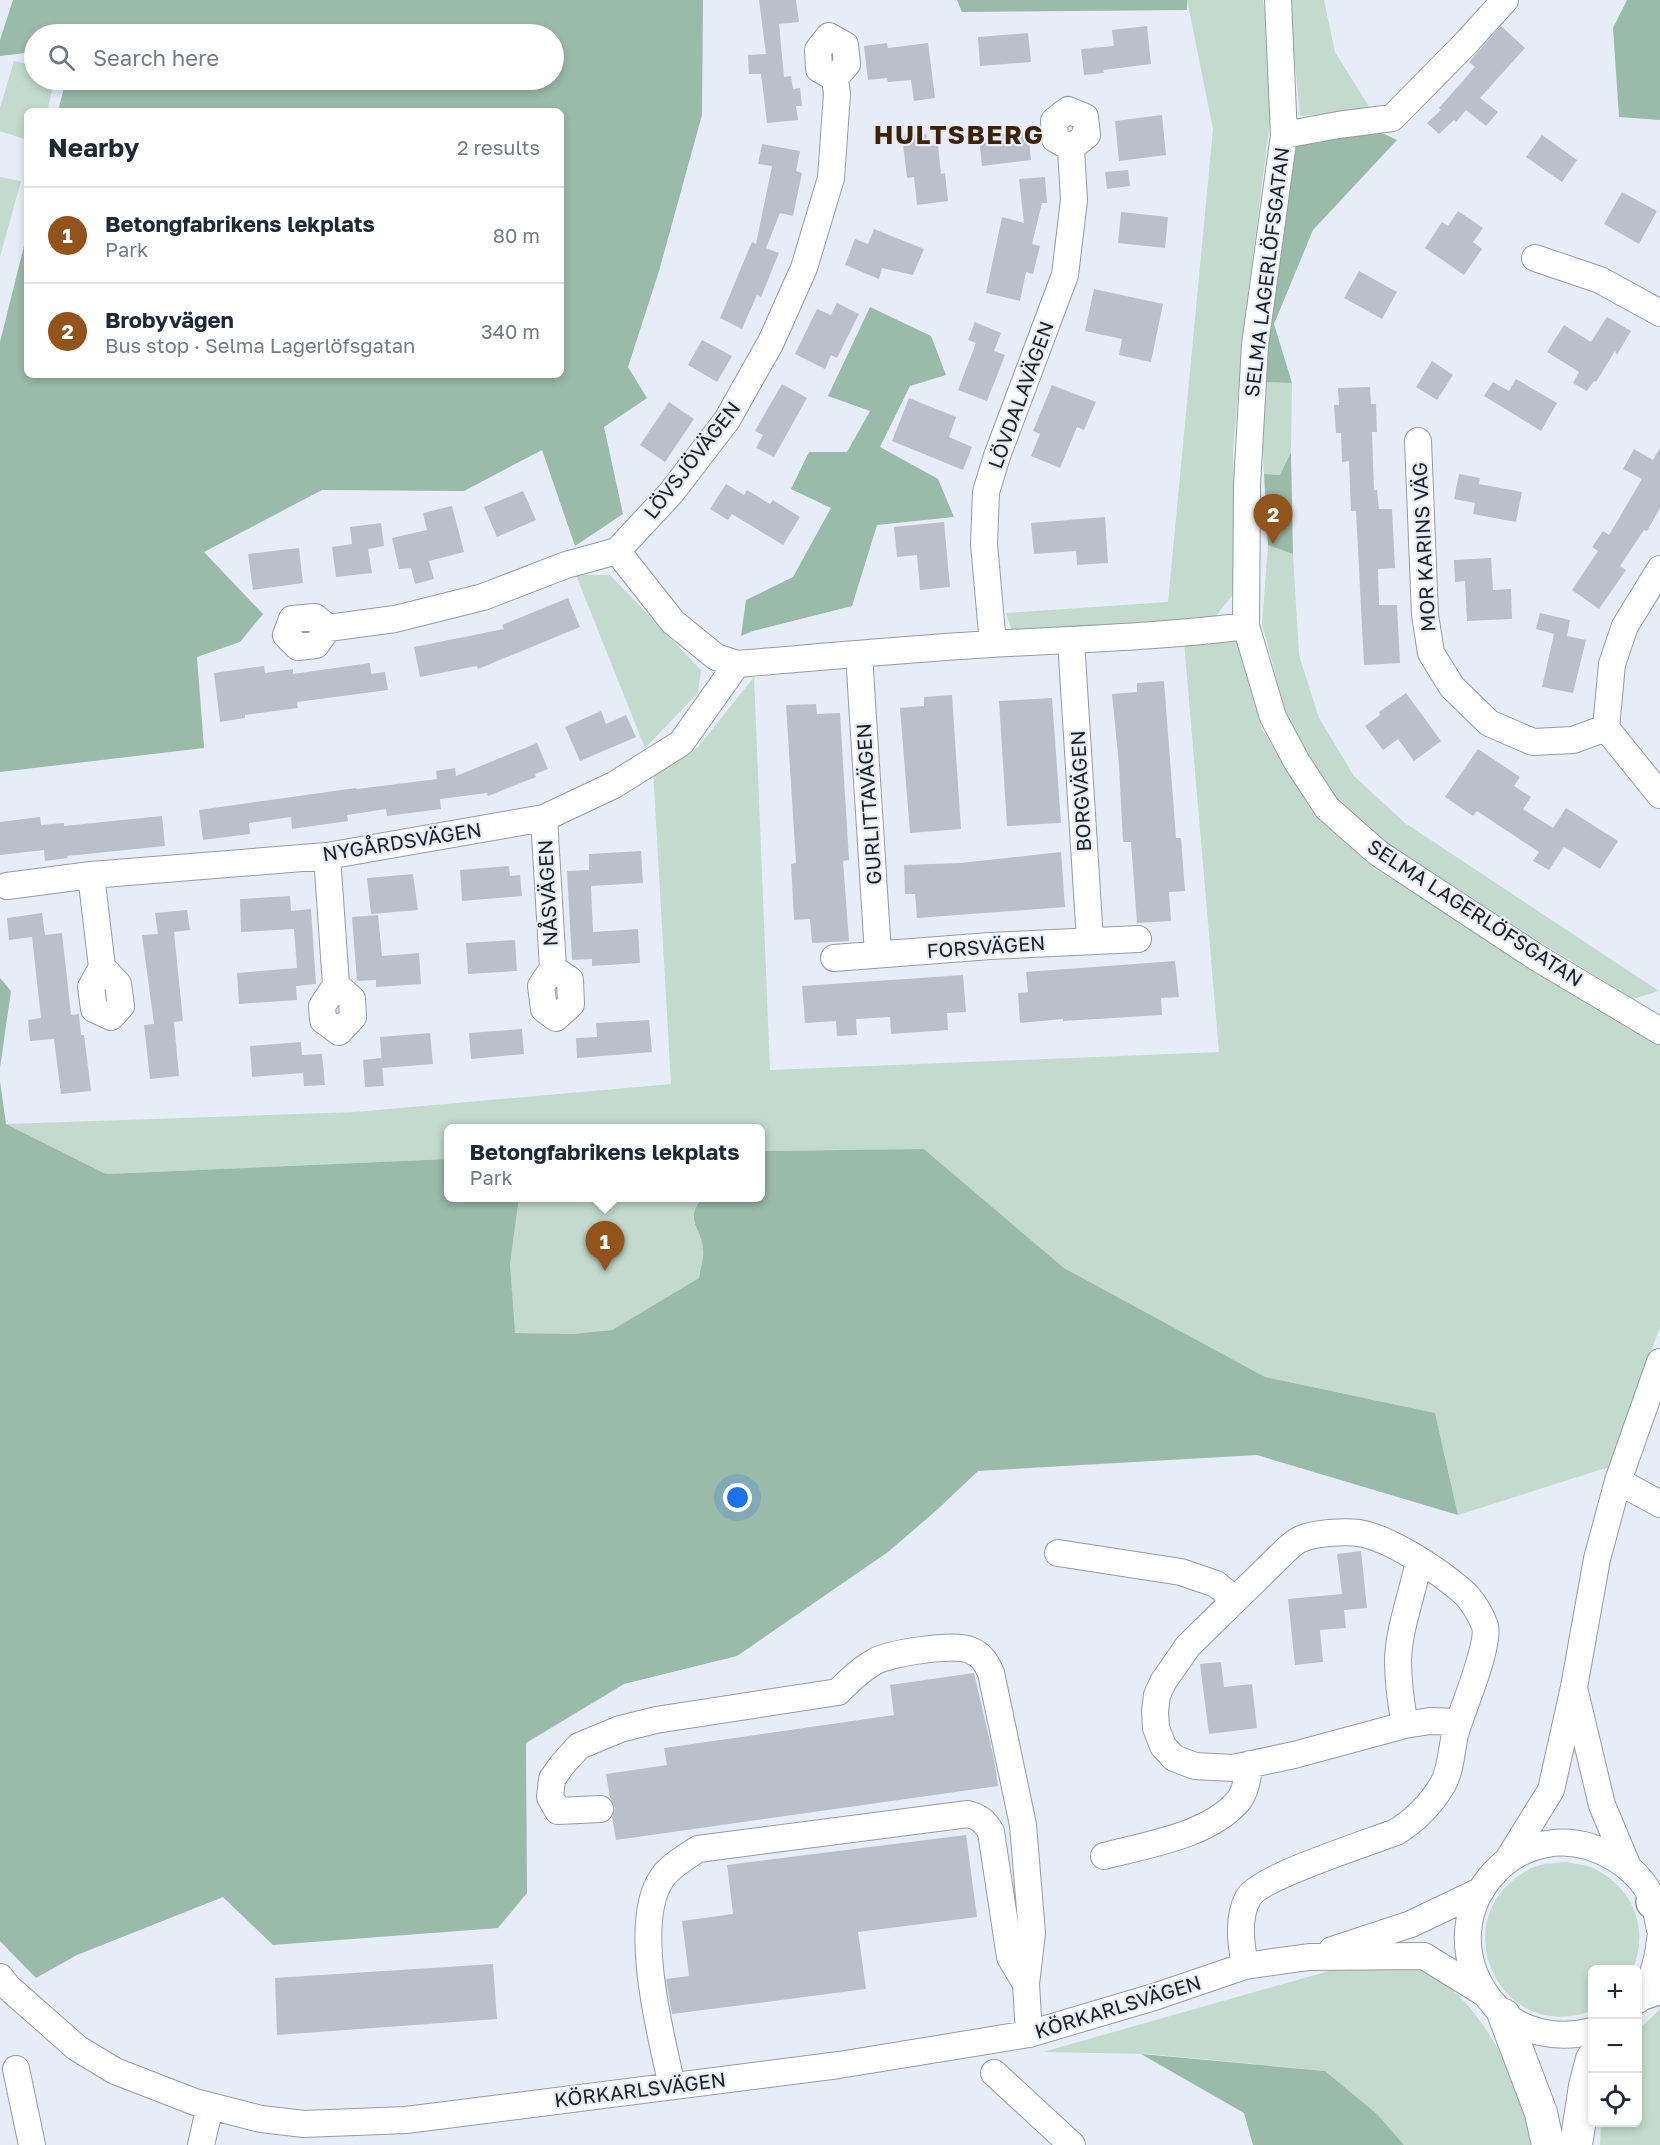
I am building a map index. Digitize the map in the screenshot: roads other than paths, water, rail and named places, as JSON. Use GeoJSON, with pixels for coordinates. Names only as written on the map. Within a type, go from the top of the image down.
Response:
{"type":"FeatureCollection","features":[{"type":"Feature","properties":{"kind":"main road"},"geometry":{"type":"LineString","coordinates":[[1494,2004],[1541,2113],[1548,2145]]}},
{"type":"Feature","properties":{"kind":"main road"},"geometry":{"type":"LineString","coordinates":[[1576,2145],[1589,2073]]}},
{"type":"Feature","properties":{"kind":"street","name":"SELMA LAGERLÖFSGATAN"},"geometry":{"type":"LineString","coordinates":[[1278,0],[1284,135],[1255,345],[1247,484],[1246,626],[1273,717],[1297,762],[1327,808],[1378,853],[1536,957],[1660,1030]]}},
{"type":"Feature","properties":{"kind":"street"},"geometry":{"type":"LineString","coordinates":[[1284,135],[1338,124],[1392,118],[1505,0]]}},
{"type":"Feature","properties":{"kind":"street","name":"LÖVSJÖVÄGEN"},"geometry":{"type":"LineString","coordinates":[[617,551],[671,493],[727,420],[771,342],[804,268],[831,178],[837,94],[835,78]]}},
{"type":"Feature","properties":{"kind":"street","name":"LÖVDALAVÄGEN"},"geometry":{"type":"LineString","coordinates":[[993,644],[984,544],[986,492],[997,456],[1065,275],[1074,200],[1071,148]]}},
{"type":"Feature","properties":{"kind":"street"},"geometry":{"type":"LineString","coordinates":[[1535,258],[1600,280],[1660,313]]}},
{"type":"Feature","properties":{"kind":"street","name":"MOR KARINS VÄG"},"geometry":{"type":"LineString","coordinates":[[1418,441],[1425,615],[1431,653],[1452,687],[1489,723],[1533,742],[1574,740],[1606,728]]}},
{"type":"Feature","properties":{"kind":"street"},"geometry":{"type":"LineString","coordinates":[[328,628],[395,619],[483,597],[566,565],[617,551],[673,622],[716,657],[737,664],[993,644],[1197,632],[1246,626]]}},
{"type":"Feature","properties":{"kind":"street"},"geometry":{"type":"LineString","coordinates":[[1660,569],[1625,626],[1612,664],[1606,728],[1660,795]]}},
{"type":"Feature","properties":{"kind":"street","name":"BORGVÄGEN"},"geometry":{"type":"LineString","coordinates":[[1071,641],[1090,940]]}},
{"type":"Feature","properties":{"kind":"street","name":"GURLITTAVÄGEN"},"geometry":{"type":"LineString","coordinates":[[860,654],[878,954]]}},
{"type":"Feature","properties":{"kind":"street","name":"NYGÅRDSVÄGEN"},"geometry":{"type":"LineString","coordinates":[[7,886],[91,875],[327,856],[544,818],[614,785],[681,742],[737,664]]}},
{"type":"Feature","properties":{"kind":"street","name":"NÅSVÄGEN"},"geometry":{"type":"LineString","coordinates":[[544,818],[553,968]]}},
{"type":"Feature","properties":{"kind":"street"},"geometry":{"type":"LineString","coordinates":[[327,856],[336,986]]}},
{"type":"Feature","properties":{"kind":"street"},"geometry":{"type":"LineString","coordinates":[[91,875],[102,967]]}},
{"type":"Feature","properties":{"kind":"street","name":"FORSVÄGEN"},"geometry":{"type":"LineString","coordinates":[[834,958],[1090,940],[1138,939]]}},
{"type":"Feature","properties":{"kind":"street"},"geometry":{"type":"LineString","coordinates":[[1507,1861],[1551,1790],[1574,1687],[1597,1559],[1618,1481],[1660,1362]]}},
{"type":"Feature","properties":{"kind":"street"},"geometry":{"type":"LineString","coordinates":[[1618,1481],[1660,1504]]}},
{"type":"Feature","properties":{"kind":"street"},"geometry":{"type":"LineString","coordinates":[[1245,1966],[1242,1919],[1252,1892],[1279,1876],[1396,1832],[1412,1822],[1436,1795],[1445,1780],[1451,1761],[1459,1722],[1484,1644],[1485,1628],[1483,1620],[1464,1593],[1419,1560],[1379,1539],[1360,1533],[1312,1535],[1299,1540],[1286,1550],[1188,1646],[1163,1682],[1157,1695],[1155,1711],[1156,1728],[1163,1746],[1173,1758],[1195,1766],[1233,1768],[1294,1755],[1405,1725],[1430,1721],[1459,1722]]}},
{"type":"Feature","properties":{"kind":"street"},"geometry":{"type":"LineString","coordinates":[[1058,1553],[1181,1572],[1216,1584],[1234,1599]]}},
{"type":"Feature","properties":{"kind":"street"},"geometry":{"type":"LineString","coordinates":[[1405,1725],[1398,1660],[1419,1560]]}},
{"type":"Feature","properties":{"kind":"street"},"geometry":{"type":"LineString","coordinates":[[600,1809],[558,1811],[549,1797],[552,1779],[579,1746],[620,1729],[656,1720],[838,1692],[875,1661],[892,1656],[936,1649],[968,1649],[984,1658],[991,1673],[1023,1825],[1032,1933],[1026,1984],[1029,2034]]}},
{"type":"Feature","properties":{"kind":"street"},"geometry":{"type":"LineString","coordinates":[[1574,1687],[1602,1805],[1628,1867]]}},
{"type":"Feature","properties":{"kind":"street"},"geometry":{"type":"LineString","coordinates":[[1104,1856],[1177,1838],[1206,1825],[1240,1799],[1250,1764]]}},
{"type":"Feature","properties":{"kind":"street"},"geometry":{"type":"LineString","coordinates":[[672,2086],[652,1984],[649,1913],[654,1893],[662,1877],[698,1849],[968,1814],[978,1816],[991,1832],[1010,1957],[1026,1984]]}},
{"type":"Feature","properties":{"kind":"street"},"geometry":{"type":"LineString","coordinates":[[1494,2004],[1472,1969],[1467,1942],[1470,1916],[1480,1891],[1492,1874],[1507,1861],[1536,1846],[1569,1842],[1600,1849],[1628,1867],[1643,1883],[1658,1912]]}},
{"type":"Feature","properties":{"kind":"street","name":"KÖRKARLSVÄGEN"},"geometry":{"type":"LineString","coordinates":[[1309,1957],[1411,1924],[1480,1891]]}},
{"type":"Feature","properties":{"kind":"street"},"geometry":{"type":"LineString","coordinates":[[1648,1993],[1658,1963],[1660,1939]]}},
{"type":"Feature","properties":{"kind":"street","name":"KÖRKARLSVÄGEN"},"geometry":{"type":"LineString","coordinates":[[0,1977],[9,1988],[77,2049],[116,2071],[210,2106],[261,2119],[301,2134],[839,2065],[1029,2034],[1154,1997],[1245,1966],[1309,1957],[1424,1956],[1526,2028],[1551,2035],[1577,2035],[1588,2032]]}},
{"type":"Feature","properties":{"kind":"street"},"geometry":{"type":"LineString","coordinates":[[16,2070],[32,2145]]}},
{"type":"Feature","properties":{"kind":"street"},"geometry":{"type":"LineString","coordinates":[[994,2073],[1072,2145]]}},
{"type":"Feature","properties":{"kind":"street"},"geometry":{"type":"LineString","coordinates":[[201,2145],[210,2106]]}},
{"type":"Feature","properties":{"kind":"place","name":"Brobyvägen"},"geometry":{"type":"Point","coordinates":[1273,544]}},
{"type":"Feature","properties":{"kind":"place","name":"Betongfabrikens lekplats"},"geometry":{"type":"Point","coordinates":[605,1271]}},
{"type":"Feature","properties":{"kind":"district","name":"HULTSBERG"},"geometry":{"type":"Point","coordinates":[959,135]}}]}
